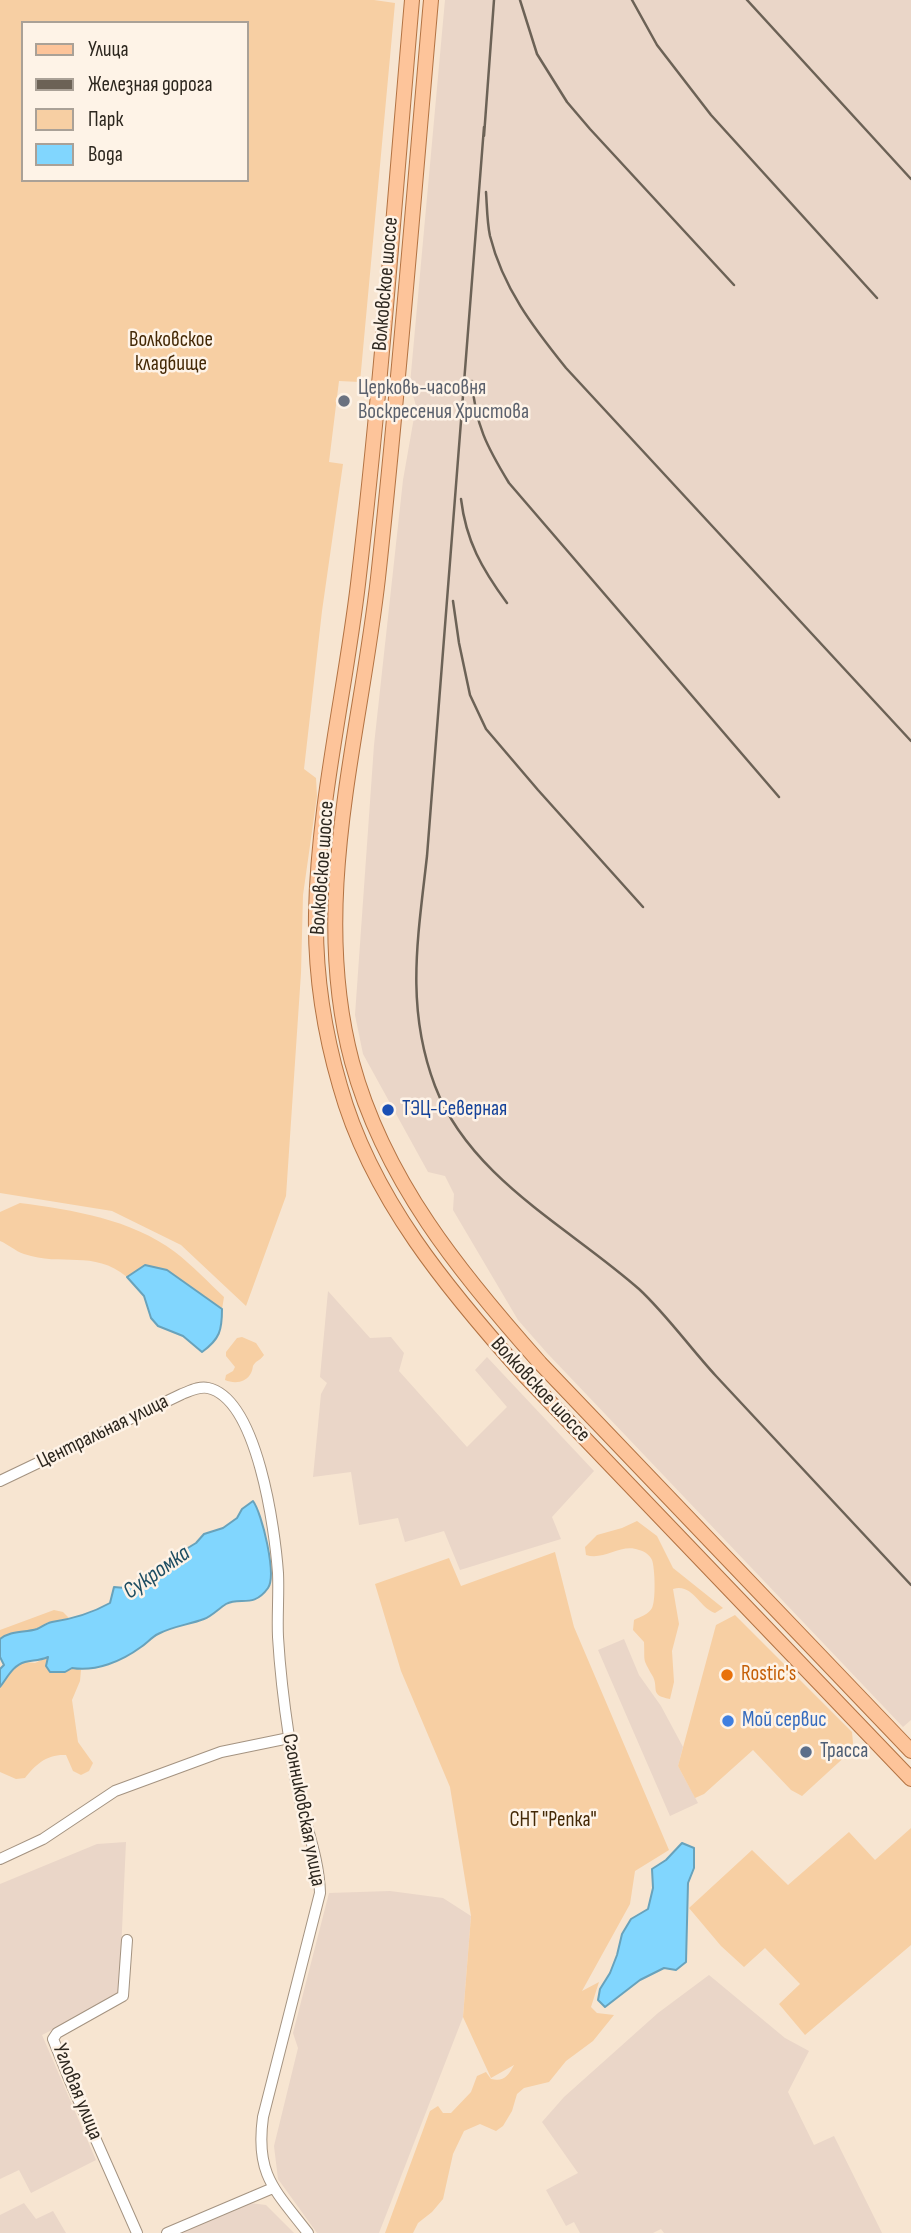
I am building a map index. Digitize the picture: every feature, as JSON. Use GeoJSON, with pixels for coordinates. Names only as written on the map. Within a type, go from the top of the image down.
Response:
{"type":"FeatureCollection","features":[{"type":"Feature","properties":{"kind":"main road","name":"Волковское шоссе"},"geometry":{"type":"LineString","coordinates":[[412,0],[364,526],[349,654],[328,792],[316,914],[319,978],[339,1085],[365,1154],[399,1214],[434,1268],[476,1320],[534,1385],[911,1779]]}},
{"type":"Feature","properties":{"kind":"main road","name":"Волковское шоссе"},"geometry":{"type":"LineString","coordinates":[[431,0],[394,427],[377,583],[337,853],[334,915],[336,976],[352,1064],[383,1147],[397,1175],[450,1257],[491,1308],[549,1373],[911,1751]]}},
{"type":"Feature","properties":{"kind":"street","name":"Центральная улица"},"geometry":{"type":"LineString","coordinates":[[0,1481],[182,1394],[208,1388]]}},
{"type":"Feature","properties":{"kind":"street","name":"Сгонниковская улица"},"geometry":{"type":"LineString","coordinates":[[208,1388],[228,1399],[244,1422],[266,1490],[278,1572],[280,1657],[289,1738],[298,1790],[320,1873],[320,1893],[262,2117],[260,2153],[264,2170],[273,2188],[308,2233]]}},
{"type":"Feature","properties":{"kind":"street"},"geometry":{"type":"LineString","coordinates":[[0,1859],[43,1839],[115,1791],[221,1752],[289,1738]]}},
{"type":"Feature","properties":{"kind":"street","name":"Угловая улица"},"geometry":{"type":"LineString","coordinates":[[127,1940],[123,1996],[58,2033],[53,2039],[137,2233]]}},
{"type":"Feature","properties":{"kind":"street"},"geometry":{"type":"LineString","coordinates":[[167,2233],[273,2188]]}},
{"type":"Feature","properties":{"kind":"shaded area"},"geometry":{"type":"Polygon","coordinates":[[[445,0],[911,0],[911,1720],[903,1727],[518,1320],[453,1210],[454,1194],[445,1176],[428,1172],[363,1054],[355,1015],[374,745],[403,480],[416,406],[410,384],[445,0]]]}},
{"type":"Feature","properties":{"kind":"shaded area"},"geometry":{"type":"Polygon","coordinates":[[[328,1291],[370,1338],[391,1337],[404,1353],[399,1371],[467,1447],[507,1407],[475,1370],[487,1357],[594,1471],[552,1517],[561,1539],[460,1570],[444,1531],[405,1542],[398,1518],[359,1525],[351,1472],[313,1477],[321,1394],[327,1383],[320,1377],[328,1291]]]}},
{"type":"Feature","properties":{"kind":"shaded area"},"geometry":{"type":"Polygon","coordinates":[[[624,1639],[639,1675],[661,1706],[683,1747],[678,1766],[698,1803],[670,1816],[598,1650],[624,1639]]]}},
{"type":"Feature","properties":{"kind":"shaded area"},"geometry":{"type":"Polygon","coordinates":[[[126,1842],[119,1996],[42,2035],[96,2160],[31,2193],[19,2170],[0,2179],[0,1884],[97,1844],[126,1842]]]}},
{"type":"Feature","properties":{"kind":"shaded area"},"geometry":{"type":"Polygon","coordinates":[[[390,1891],[443,1898],[471,1916],[463,2017],[379,2233],[317,2233],[278,2179],[274,2146],[298,2048],[293,2033],[329,1893],[390,1891]]]}},
{"type":"Feature","properties":{"kind":"shaded area"},"geometry":{"type":"Polygon","coordinates":[[[709,1975],[785,2038],[809,2051],[788,2092],[814,2145],[834,2136],[882,2233],[664,2233],[661,2229],[653,2233],[580,2233],[574,2222],[566,2226],[546,2190],[578,2173],[542,2122],[564,2097],[658,2013],[709,1975]]]}},
{"type":"Feature","properties":{"kind":"shaded area"},"geometry":{"type":"Polygon","coordinates":[[[24,2203],[36,2219],[53,2211],[66,2233],[0,2233],[0,2215],[24,2203]]]}},
{"type":"Feature","properties":{"kind":"shaded area"},"geometry":{"type":"Polygon","coordinates":[[[250,2203],[266,2205],[294,2233],[180,2233],[250,2203]]]}},
{"type":"Feature","properties":{"kind":"green space","name":"Волковское кладбище"},"geometry":{"type":"Polygon","coordinates":[[[0,0],[374,0],[395,3],[360,382],[339,381],[329,462],[343,464],[322,611],[304,769],[316,778],[317,796],[303,895],[301,973],[286,1196],[246,1306],[181,1245],[112,1211],[0,1193],[0,0]]]}},
{"type":"Feature","properties":{"kind":"green space"},"geometry":{"type":"Polygon","coordinates":[[[20,1203],[101,1218],[140,1231],[181,1257],[224,1297],[222,1309],[167,1270],[145,1265],[127,1277],[102,1263],[38,1258],[18,1251],[0,1241],[0,1212],[20,1203]]]}},
{"type":"Feature","properties":{"kind":"green space"},"geometry":{"type":"Polygon","coordinates":[[[242,1337],[256,1343],[264,1355],[254,1364],[246,1379],[240,1382],[225,1380],[226,1375],[235,1367],[226,1352],[237,1338],[242,1337]]]}},
{"type":"Feature","properties":{"kind":"green space"},"geometry":{"type":"Polygon","coordinates":[[[637,1521],[657,1536],[673,1568],[723,1608],[715,1613],[686,1590],[673,1589],[679,1624],[672,1651],[674,1682],[670,1699],[657,1693],[645,1660],[644,1642],[633,1630],[634,1620],[649,1612],[653,1604],[655,1592],[651,1558],[643,1551],[632,1548],[599,1556],[586,1555],[585,1547],[597,1535],[637,1521]]]}},
{"type":"Feature","properties":{"kind":"green space","name":"СНТ \"Репка\""},"geometry":{"type":"Polygon","coordinates":[[[555,1552],[574,1627],[669,1850],[635,1871],[630,1904],[582,1991],[599,1982],[591,2007],[597,2013],[614,2015],[593,2041],[566,2061],[549,2082],[524,2088],[517,2094],[512,2111],[503,2126],[496,2131],[480,2124],[464,2131],[453,2154],[443,2199],[418,2223],[413,2233],[385,2233],[430,2111],[438,2106],[443,2113],[451,2113],[471,2092],[477,2076],[486,2072],[491,2079],[502,2079],[514,2065],[491,2078],[463,2017],[471,1916],[450,1787],[401,1671],[375,1584],[449,1558],[461,1586],[555,1552]]]}},
{"type":"Feature","properties":{"kind":"green space"},"geometry":{"type":"Polygon","coordinates":[[[54,1610],[63,1612],[70,1619],[49,1622],[36,1629],[5,1635],[0,1639],[0,1630],[54,1610]]]}},
{"type":"Feature","properties":{"kind":"green space"},"geometry":{"type":"Polygon","coordinates":[[[735,1615],[852,1732],[850,1752],[802,1796],[791,1790],[753,1750],[704,1794],[695,1798],[678,1766],[716,1625],[735,1615]]]}},
{"type":"Feature","properties":{"kind":"green space"},"geometry":{"type":"Polygon","coordinates":[[[48,1657],[81,1670],[80,1681],[72,1700],[78,1742],[93,1763],[89,1771],[81,1775],[73,1771],[66,1755],[53,1756],[38,1764],[25,1778],[16,1779],[0,1772],[0,1687],[13,1668],[25,1662],[35,1663],[48,1657]]]}},
{"type":"Feature","properties":{"kind":"green space"},"geometry":{"type":"Polygon","coordinates":[[[911,1828],[911,1945],[805,2035],[779,2004],[800,1984],[765,1948],[744,1967],[721,1946],[689,1908],[752,1850],[788,1885],[849,1832],[875,1860],[911,1828]]]}},
{"type":"Feature","properties":{"kind":"water"},"geometry":{"type":"Polygon","coordinates":[[[145,1265],[167,1270],[222,1309],[219,1334],[202,1352],[183,1336],[158,1326],[151,1318],[144,1296],[127,1277],[145,1265]]]}},
{"type":"Feature","properties":{"kind":"water","name":"Сукромка"},"geometry":{"type":"Polygon","coordinates":[[[253,1501],[264,1530],[271,1571],[268,1588],[257,1598],[231,1602],[204,1619],[164,1631],[134,1652],[108,1664],[50,1672],[46,1666],[48,1657],[25,1662],[14,1669],[0,1687],[0,1669],[4,1665],[0,1657],[0,1639],[9,1634],[37,1629],[82,1615],[110,1603],[114,1587],[125,1588],[196,1543],[204,1534],[223,1528],[253,1501]]]}},
{"type":"Feature","properties":{"kind":"water"},"geometry":{"type":"Polygon","coordinates":[[[682,1843],[694,1848],[694,1868],[688,1883],[686,1962],[676,1970],[664,1968],[640,1980],[605,2007],[598,2000],[600,1989],[610,1973],[622,1934],[631,1919],[648,1909],[653,1888],[652,1869],[666,1860],[682,1843]]]}},
{"type":"Feature","properties":{"kind":"railway"},"geometry":{"type":"LineString","coordinates":[[484,136],[494,0]]}},
{"type":"Feature","properties":{"kind":"railway"},"geometry":{"type":"LineString","coordinates":[[520,0],[537,54],[567,102],[734,285]]}},
{"type":"Feature","properties":{"kind":"railway"},"geometry":{"type":"LineString","coordinates":[[632,0],[657,45],[711,115],[877,298]]}},
{"type":"Feature","properties":{"kind":"railway"},"geometry":{"type":"LineString","coordinates":[[747,0],[911,179]]}},
{"type":"Feature","properties":{"kind":"railway"},"geometry":{"type":"LineString","coordinates":[[484,127],[416,972],[420,1028],[426,1057],[435,1086],[451,1119],[472,1148],[524,1199],[639,1289],[716,1376],[911,1585]]}},
{"type":"Feature","properties":{"kind":"railway"},"geometry":{"type":"LineString","coordinates":[[486,192],[490,236],[503,273],[520,306],[554,353],[911,741]]}},
{"type":"Feature","properties":{"kind":"railway"},"geometry":{"type":"LineString","coordinates":[[472,381],[483,435],[509,483],[779,797]]}},
{"type":"Feature","properties":{"kind":"railway"},"geometry":{"type":"LineString","coordinates":[[461,499],[476,554],[507,603]]}},
{"type":"Feature","properties":{"kind":"railway"},"geometry":{"type":"LineString","coordinates":[[453,601],[470,695],[486,729],[643,907]]}},
{"type":"Feature","properties":{"kind":"place","name":"Церковь-часовня Воскресения Христова"},"geometry":{"type":"Point","coordinates":[344,401]}},
{"type":"Feature","properties":{"kind":"place","name":"ТЭЦ-Северная"},"geometry":{"type":"Point","coordinates":[388,1110]}},
{"type":"Feature","properties":{"kind":"place","name":"Rostic's"},"geometry":{"type":"Point","coordinates":[727,1675]}},
{"type":"Feature","properties":{"kind":"place","name":"Мой сервис"},"geometry":{"type":"Point","coordinates":[728,1721]}},
{"type":"Feature","properties":{"kind":"place","name":"Трасса"},"geometry":{"type":"Point","coordinates":[806,1752]}}]}
